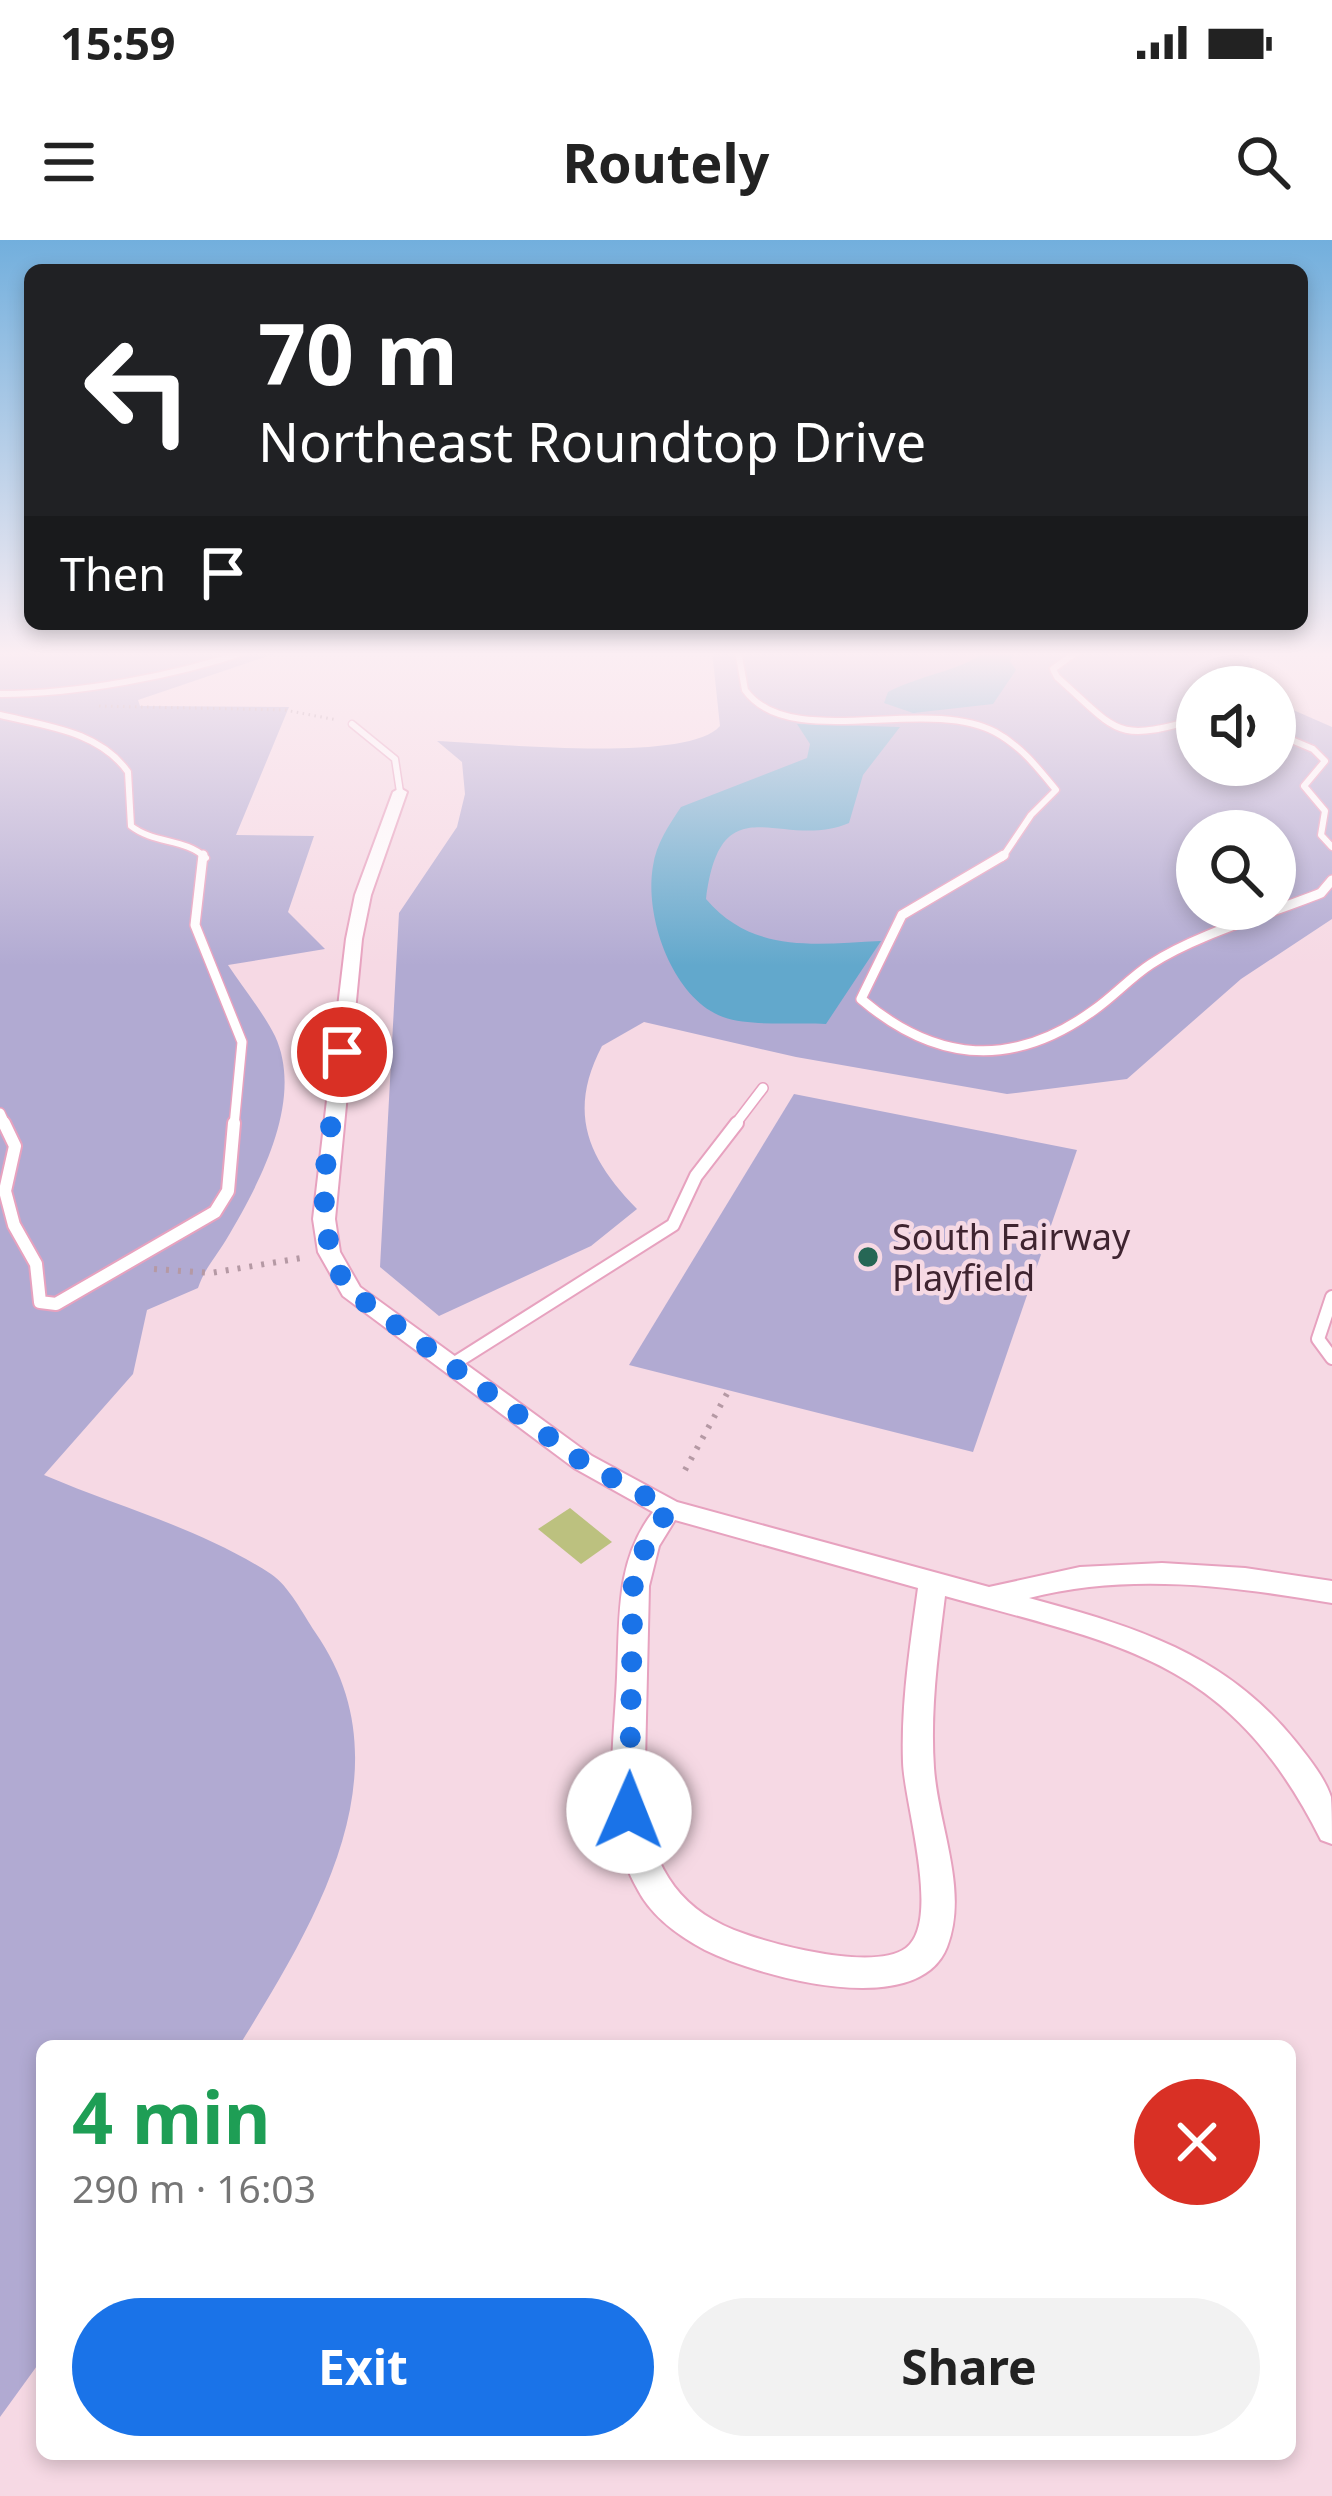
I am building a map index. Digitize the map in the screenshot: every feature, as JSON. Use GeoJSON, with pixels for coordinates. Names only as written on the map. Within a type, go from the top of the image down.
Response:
{"type":"FeatureCollection","features":[{"type":"Feature","properties":{"kind":"street"},"geometry":{"type":"LineString","coordinates":[[400,792],[363,895],[354,939],[324,1219],[328,1252],[350,1291],[583,1462],[669,1509],[1121,1634],[1172,1654],[1221,1684],[1279,1737],[1307,1778],[1332,1831]]}},
{"type":"Feature","properties":{"kind":"street"},"geometry":{"type":"LineString","coordinates":[[669,1509],[646,1544],[633,1587],[631,1832],[648,1879],[670,1908],[726,1942],[820,1968],[860,1973],[909,1968],[929,1949],[935,1930],[918,1769],[919,1683],[933,1582]]}},
{"type":"Feature","properties":{"kind":"street"},"geometry":{"type":"LineString","coordinates":[[992,1597],[1108,1570],[1195,1574],[1332,1592]]}},
{"type":"Feature","properties":{"kind":"lane"},"geometry":{"type":"LineString","coordinates":[[0,1113],[15,1146],[5,1191],[14,1225],[36,1264],[40,1302],[56,1304],[76,1297],[215,1212],[234,1167],[232,1134],[242,1042],[195,925],[207,859],[189,845],[152,838],[131,826],[128,772],[115,756]]}},
{"type":"Feature","properties":{"kind":"lane"},"geometry":{"type":"LineString","coordinates":[[392,756],[403,781],[400,792]]}},
{"type":"Feature","properties":{"kind":"lane"},"geometry":{"type":"LineString","coordinates":[[1022,756],[1056,790],[1031,814],[1000,862],[935,891],[902,915],[861,999],[895,1028],[978,1052],[1030,1048],[1092,1012],[1154,962],[1321,893],[1332,880]]}},
{"type":"Feature","properties":{"kind":"lane"},"geometry":{"type":"LineString","coordinates":[[1320,756],[1325,761],[1304,786],[1325,811],[1321,836],[1332,847]]}},
{"type":"Feature","properties":{"kind":"lane"},"geometry":{"type":"LineString","coordinates":[[449,1367],[673,1225],[696,1176],[763,1088]]}},
{"type":"Feature","properties":{"kind":"lane"},"geometry":{"type":"LineString","coordinates":[[1332,1297],[1318,1339],[1332,1358]]}},
{"type":"Feature","properties":{"kind":"path"},"geometry":{"type":"LineString","coordinates":[[140,1254],[153,1269],[171,1274],[328,1252]]}},
{"type":"Feature","properties":{"kind":"path"},"geometry":{"type":"LineString","coordinates":[[685,1470],[729,1390]]}},
{"type":"Feature","properties":{"kind":"shaded area"},"geometry":{"type":"Polygon","coordinates":[[[0,756],[269,756],[236,835],[314,836],[288,912],[325,949],[228,965],[270,1027],[283,1061],[281,1115],[274,1142],[251,1194],[198,1288],[147,1310],[133,1374],[44,1475],[188,1531],[278,1579],[315,1632],[342,1684],[354,1737],[353,1791],[341,1845],[321,1898],[243,2040],[36,2040],[36,2367],[0,2417],[0,756]]]}},
{"type":"Feature","properties":{"kind":"shaded area"},"geometry":{"type":"Polygon","coordinates":[[[455,756],[1176,756],[1176,786],[1296,786],[1296,756],[1332,756],[1332,919],[1241,979],[1127,1079],[1007,1094],[796,1057],[644,1022],[602,1046],[591,1070],[585,1114],[595,1153],[637,1209],[591,1246],[439,1316],[380,1267],[399,913],[457,827],[465,794],[462,762],[455,756]]]}},
{"type":"Feature","properties":{"kind":"shaded area","name":"South Fairway Playfield"},"geometry":{"type":"Polygon","coordinates":[[[794,1094],[1077,1150],[973,1452],[629,1365],[794,1094]]]}},
{"type":"Feature","properties":{"kind":"water"},"geometry":{"type":"Polygon","coordinates":[[[877,756],[863,775],[849,823],[824,830],[740,830],[725,841],[714,863],[706,899],[724,917],[765,937],[809,944],[881,941],[826,1024],[723,1017],[689,992],[666,953],[653,908],[655,858],[681,807],[807,758],[877,756]]]}},
{"type":"Feature","properties":{"kind":"building"},"geometry":{"type":"Polygon","coordinates":[[[570,1508],[612,1542],[581,1564],[538,1529],[570,1508]]]}},
{"type":"Feature","properties":{"kind":"place","name":"South Fairway Playfield"},"geometry":{"type":"Point","coordinates":[868,1257]}},
{"type":"Feature","properties":{"kind":"route"},"geometry":{"type":"LineString","coordinates":[[342,1052],[324,1219],[328,1252],[350,1291],[583,1462],[669,1509],[653,1527],[636,1565],[633,1587],[629,1811]]}}]}
